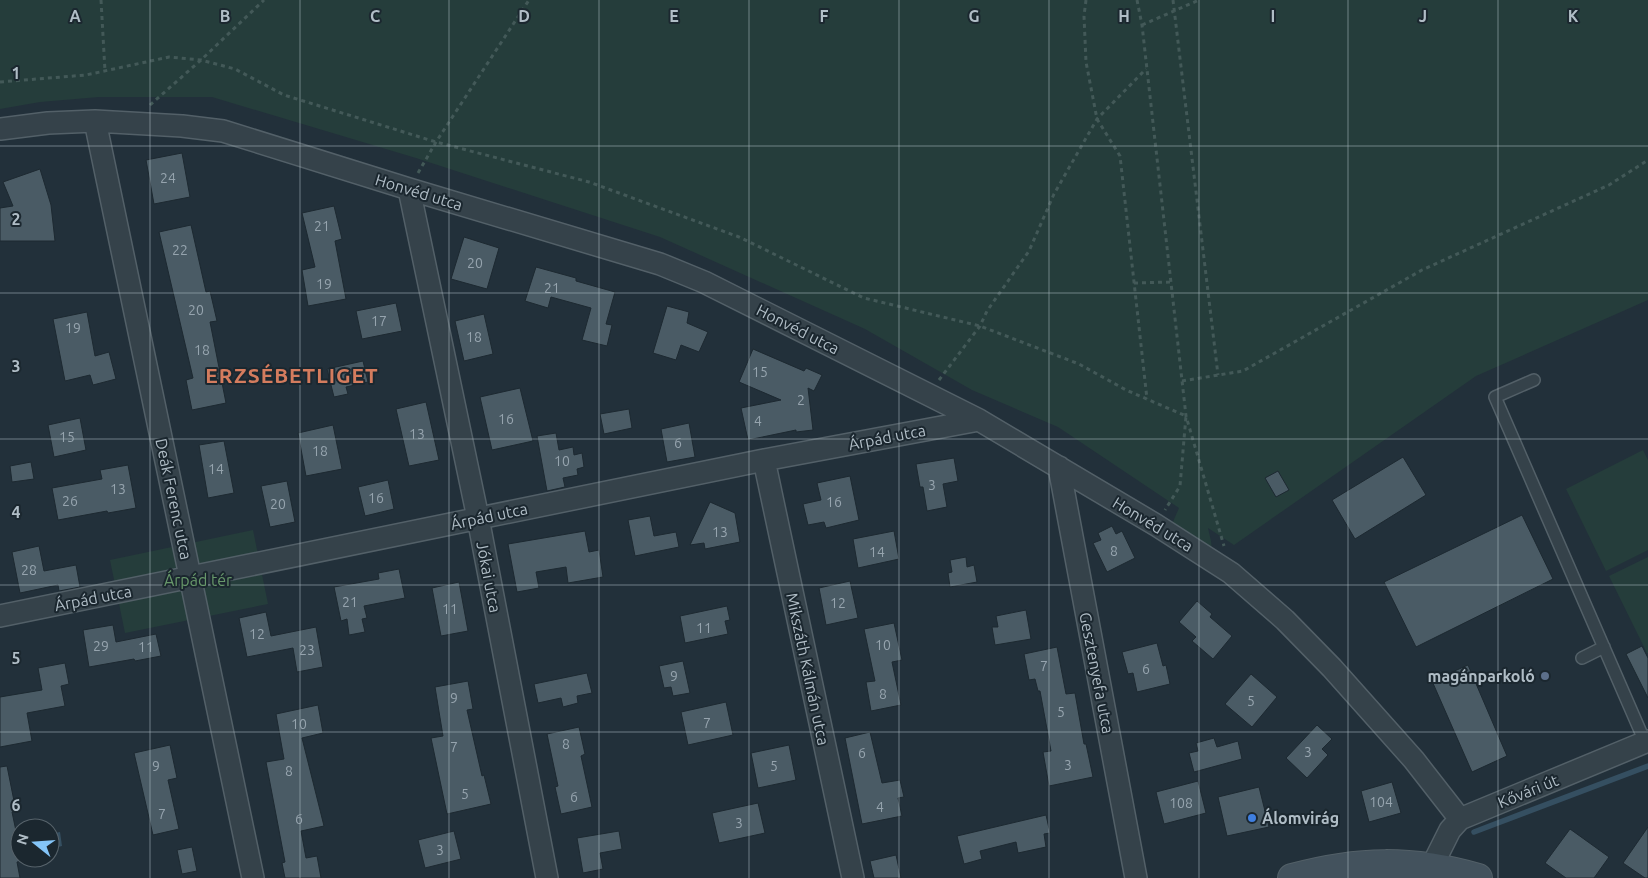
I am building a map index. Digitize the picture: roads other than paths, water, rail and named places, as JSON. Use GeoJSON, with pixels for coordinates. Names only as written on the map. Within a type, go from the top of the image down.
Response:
{"type":"FeatureCollection","features":[{"type":"Feature","properties":{"kind":"main road"},"geometry":{"type":"LineString","coordinates":[[1292,878],[1354,865],[1395,863],[1432,866],[1478,878]]}},
{"type":"Feature","properties":{"kind":"street","name":"Honvéd utca"},"geometry":{"type":"LineString","coordinates":[[0,129],[48,123],[95,121],[131,122],[223,131],[660,264],[704,282],[979,420],[1156,525],[1231,572],[1273,609],[1332,668],[1414,760],[1460,819]]}},
{"type":"Feature","properties":{"kind":"street","name":"Deák Ferenc utca"},"geometry":{"type":"LineString","coordinates":[[95,121],[253,878]]}},
{"type":"Feature","properties":{"kind":"street","name":"Jókai utca"},"geometry":{"type":"LineString","coordinates":[[409,189],[478,518],[547,878]]}},
{"type":"Feature","properties":{"kind":"street","name":"Árpád utca"},"geometry":{"type":"LineString","coordinates":[[0,616],[764,460],[979,420]]}},
{"type":"Feature","properties":{"kind":"street","name":"Mikszáth Kálmán utca"},"geometry":{"type":"LineString","coordinates":[[764,460],[853,878]]}},
{"type":"Feature","properties":{"kind":"street","name":"Gesztenyefa utca"},"geometry":{"type":"LineString","coordinates":[[1059,468],[1136,878]]}},
{"type":"Feature","properties":{"kind":"street","name":"Kővári út"},"geometry":{"type":"LineString","coordinates":[[1460,819],[1647,742]]}},
{"type":"Feature","properties":{"kind":"street"},"geometry":{"type":"LineString","coordinates":[[1432,866],[1450,830],[1460,819]]}},
{"type":"Feature","properties":{"kind":"lane"},"geometry":{"type":"LineString","coordinates":[[1534,380],[1496,397],[1647,742]]}},
{"type":"Feature","properties":{"kind":"lane"},"geometry":{"type":"LineString","coordinates":[[1582,658],[1604,647]]}},
{"type":"Feature","properties":{"kind":"waterway"},"geometry":{"type":"LineString","coordinates":[[1474,832],[1648,766]]}},
{"type":"Feature","properties":{"kind":"place","name":"magánparkoló"},"geometry":{"type":"Point","coordinates":[1545,676]}},
{"type":"Feature","properties":{"kind":"place","name":"Álomvirág"},"geometry":{"type":"Point","coordinates":[1252,818]}},
{"type":"Feature","properties":{"kind":"district","name":"ERZSÉBETLIGET"},"geometry":{"type":"Point","coordinates":[292,376]}},
{"type":"Feature","properties":{"kind":"park label","name":"Árpád tér"},"geometry":{"type":"Point","coordinates":[198,580]}}]}
